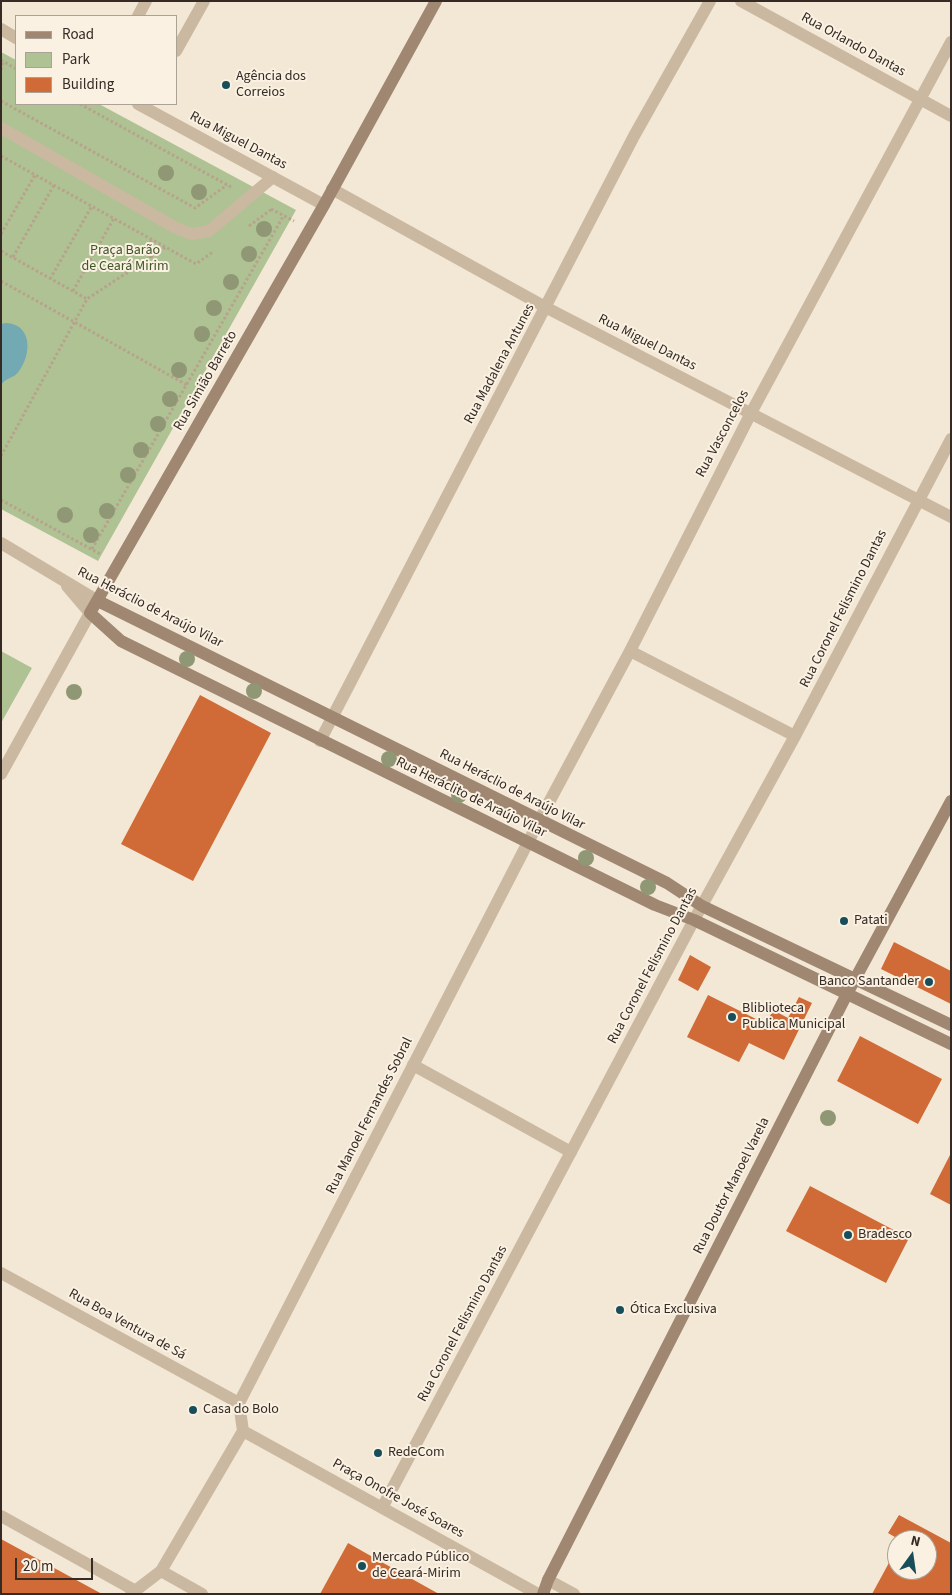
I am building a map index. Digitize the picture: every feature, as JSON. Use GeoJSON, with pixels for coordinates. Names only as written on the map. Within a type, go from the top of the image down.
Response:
{"type":"FeatureCollection","features":[{"type":"Feature","properties":{"kind":"main road","name":"Rua Simião Barreto"},"geometry":{"type":"LineString","coordinates":[[90,613],[324,205],[436,1]]}},
{"type":"Feature","properties":{"kind":"main road","name":"Rua Heráclio de Araújo Vilar"},"geometry":{"type":"LineString","coordinates":[[98,600],[667,884],[702,906],[951,1025]]}},
{"type":"Feature","properties":{"kind":"main road","name":"Rua Heráclito de Araújo Vilar"},"geometry":{"type":"LineString","coordinates":[[90,613],[121,641],[320,741],[655,905],[694,920],[951,1044]]}},
{"type":"Feature","properties":{"kind":"main road","name":"Rua Doutor Manoel Varela"},"geometry":{"type":"LineString","coordinates":[[543,1588],[855,978],[951,801]]}},
{"type":"Feature","properties":{"kind":"street"},"geometry":{"type":"LineString","coordinates":[[139,15],[146,1]]}},
{"type":"Feature","properties":{"kind":"street"},"geometry":{"type":"LineString","coordinates":[[178,47],[204,1]]}},
{"type":"Feature","properties":{"kind":"street","name":"Rua Madalena Antunes"},"geometry":{"type":"LineString","coordinates":[[320,741],[547,308],[634,136],[710,1]]}},
{"type":"Feature","properties":{"kind":"street","name":"Rua Orlando Dantas"},"geometry":{"type":"LineString","coordinates":[[741,1],[951,116]]}},
{"type":"Feature","properties":{"kind":"street"},"geometry":{"type":"LineString","coordinates":[[1,30],[15,37]]}},
{"type":"Feature","properties":{"kind":"street","name":"Rua Vasconcelos"},"geometry":{"type":"LineString","coordinates":[[528,843],[630,651],[751,413],[951,42]]}},
{"type":"Feature","properties":{"kind":"street","name":"Rua Miguel Dantas"},"geometry":{"type":"LineString","coordinates":[[143,105],[324,205]]}},
{"type":"Feature","properties":{"kind":"street"},"geometry":{"type":"LineString","coordinates":[[1,128],[176,228],[192,234],[209,231],[273,177]]}},
{"type":"Feature","properties":{"kind":"street","name":"Rua Miguel Dantas"},"geometry":{"type":"LineString","coordinates":[[332,189],[547,308],[951,518]]}},
{"type":"Feature","properties":{"kind":"street","name":"Rua Coronel Felismino Dantas"},"geometry":{"type":"LineString","coordinates":[[382,1508],[951,438]]}},
{"type":"Feature","properties":{"kind":"street","name":"Rua Heráclio de Araújo Vilar"},"geometry":{"type":"LineString","coordinates":[[1,543],[98,600]]}},
{"type":"Feature","properties":{"kind":"street","name":"Rua Heráclio de Araújo Vilar"},"geometry":{"type":"LineString","coordinates":[[61,578],[90,613]]}},
{"type":"Feature","properties":{"kind":"street","name":"Rua Simião Barreto"},"geometry":{"type":"LineString","coordinates":[[1,774],[90,613]]}},
{"type":"Feature","properties":{"kind":"street"},"geometry":{"type":"LineString","coordinates":[[630,651],[794,736]]}},
{"type":"Feature","properties":{"kind":"street","name":"Rua Manoel Fernandes Sobral"},"geometry":{"type":"LineString","coordinates":[[239,1403],[528,843]]}},
{"type":"Feature","properties":{"kind":"street"},"geometry":{"type":"LineString","coordinates":[[413,1065],[571,1152]]}},
{"type":"Feature","properties":{"kind":"street","name":"Rua Boa Ventura de Sá"},"geometry":{"type":"LineString","coordinates":[[1,1273],[239,1403]]}},
{"type":"Feature","properties":{"kind":"street"},"geometry":{"type":"LineString","coordinates":[[1,1516],[132,1592],[161,1571],[243,1431],[239,1403]]}},
{"type":"Feature","properties":{"kind":"street","name":"Praça Onofre José Soares"},"geometry":{"type":"LineString","coordinates":[[243,1431],[382,1508],[543,1588],[574,1594]]}},
{"type":"Feature","properties":{"kind":"street"},"geometry":{"type":"LineString","coordinates":[[161,1571],[202,1594]]}},
{"type":"Feature","properties":{"kind":"path"},"geometry":{"type":"LineString","coordinates":[[1,70],[2,61],[15,68]]}},
{"type":"Feature","properties":{"kind":"path"},"geometry":{"type":"LineString","coordinates":[[1,101],[195,208],[227,185]]}},
{"type":"Feature","properties":{"kind":"path"},"geometry":{"type":"LineString","coordinates":[[1,500],[92,549],[284,215],[82,105]]}},
{"type":"Feature","properties":{"kind":"path"},"geometry":{"type":"LineString","coordinates":[[1,157],[196,264]]}},
{"type":"Feature","properties":{"kind":"path"},"geometry":{"type":"LineString","coordinates":[[1,234],[36,175]]}},
{"type":"Feature","properties":{"kind":"path"},"geometry":{"type":"LineString","coordinates":[[13,258],[54,185]]}},
{"type":"Feature","properties":{"kind":"path"},"geometry":{"type":"LineString","coordinates":[[50,279],[92,206]]}},
{"type":"Feature","properties":{"kind":"path"},"geometry":{"type":"LineString","coordinates":[[73,292],[114,218]]}},
{"type":"Feature","properties":{"kind":"path"},"geometry":{"type":"LineString","coordinates":[[150,258],[151,239]]}},
{"type":"Feature","properties":{"kind":"path"},"geometry":{"type":"LineString","coordinates":[[1,456],[87,299],[166,247]]}},
{"type":"Feature","properties":{"kind":"path"},"geometry":{"type":"LineString","coordinates":[[1,251],[87,299]]}},
{"type":"Feature","properties":{"kind":"path"},"geometry":{"type":"LineString","coordinates":[[1,281],[187,385]]}},
{"type":"Feature","properties":{"kind":"green space","name":"Praça Barão de Ceará Mirim"},"geometry":{"type":"Polygon","coordinates":[[[1,52],[15,59],[15,105],[101,105],[296,210],[98,561],[1,509],[1,52]]]}},
{"type":"Feature","properties":{"kind":"green space"},"geometry":{"type":"Polygon","coordinates":[[[1,651],[32,668],[1,723],[1,651]]]}},
{"type":"Feature","properties":{"kind":"water"},"geometry":{"type":"Polygon","coordinates":[[[6,323],[21,329],[25,334],[27,349],[19,371],[1,385],[1,324],[6,323]]]}},
{"type":"Feature","properties":{"kind":"building"},"geometry":{"type":"Polygon","coordinates":[[[200,695],[271,733],[193,881],[121,844],[200,695]]]}},
{"type":"Feature","properties":{"kind":"building","name":"Banco Santander"},"geometry":{"type":"Polygon","coordinates":[[[894,942],[951,971],[951,1004],[881,969],[894,942]]]}},
{"type":"Feature","properties":{"kind":"building"},"geometry":{"type":"Polygon","coordinates":[[[690,955],[711,967],[698,991],[678,980],[690,955]]]}},
{"type":"Feature","properties":{"kind":"building"},"geometry":{"type":"Polygon","coordinates":[[[708,995],[766,1024],[773,1010],[788,1018],[799,997],[812,1003],[784,1060],[749,1043],[739,1062],[687,1037],[708,995]]]}},
{"type":"Feature","properties":{"kind":"building"},"geometry":{"type":"Polygon","coordinates":[[[860,1036],[942,1079],[918,1124],[837,1081],[860,1036]]]}},
{"type":"Feature","properties":{"kind":"building"},"geometry":{"type":"Polygon","coordinates":[[[951,1153],[951,1205],[930,1194],[951,1153]]]}},
{"type":"Feature","properties":{"kind":"building","name":"Bradesco"},"geometry":{"type":"Polygon","coordinates":[[[810,1186],[909,1238],[886,1283],[786,1231],[810,1186]]]}},
{"type":"Feature","properties":{"kind":"building"},"geometry":{"type":"Polygon","coordinates":[[[899,1515],[927,1530],[890,1530],[899,1515]]]}},
{"type":"Feature","properties":{"kind":"building"},"geometry":{"type":"Polygon","coordinates":[[[937,1535],[951,1543],[951,1594],[872,1594],[887,1566],[887,1580],[937,1580],[937,1535]]]}},
{"type":"Feature","properties":{"kind":"building"},"geometry":{"type":"Polygon","coordinates":[[[1,1539],[102,1594],[1,1594],[1,1539]]]}},
{"type":"Feature","properties":{"kind":"building","name":"Mercado Público de Ceará-Mirim"},"geometry":{"type":"Polygon","coordinates":[[[348,1543],[378,1560],[439,1594],[320,1594],[348,1543]]]}},
{"type":"Feature","properties":{"kind":"place","name":"Agência dos Correios"},"geometry":{"type":"Point","coordinates":[226,85]}},
{"type":"Feature","properties":{"kind":"place","name":"Patati"},"geometry":{"type":"Point","coordinates":[844,921]}},
{"type":"Feature","properties":{"kind":"place","name":"Banco Santander"},"geometry":{"type":"Point","coordinates":[929,982]}},
{"type":"Feature","properties":{"kind":"place","name":"Bliblioteca Publica Municipal"},"geometry":{"type":"Point","coordinates":[732,1017]}},
{"type":"Feature","properties":{"kind":"place","name":"Bradesco"},"geometry":{"type":"Point","coordinates":[848,1235]}},
{"type":"Feature","properties":{"kind":"place","name":"Ótica Exclusiva"},"geometry":{"type":"Point","coordinates":[620,1310]}},
{"type":"Feature","properties":{"kind":"place","name":"Casa do Bolo"},"geometry":{"type":"Point","coordinates":[193,1410]}},
{"type":"Feature","properties":{"kind":"place","name":"RedeCom"},"geometry":{"type":"Point","coordinates":[378,1453]}},
{"type":"Feature","properties":{"kind":"place","name":"Mercado Público de Ceará-Mirim"},"geometry":{"type":"Point","coordinates":[362,1566]}}]}
